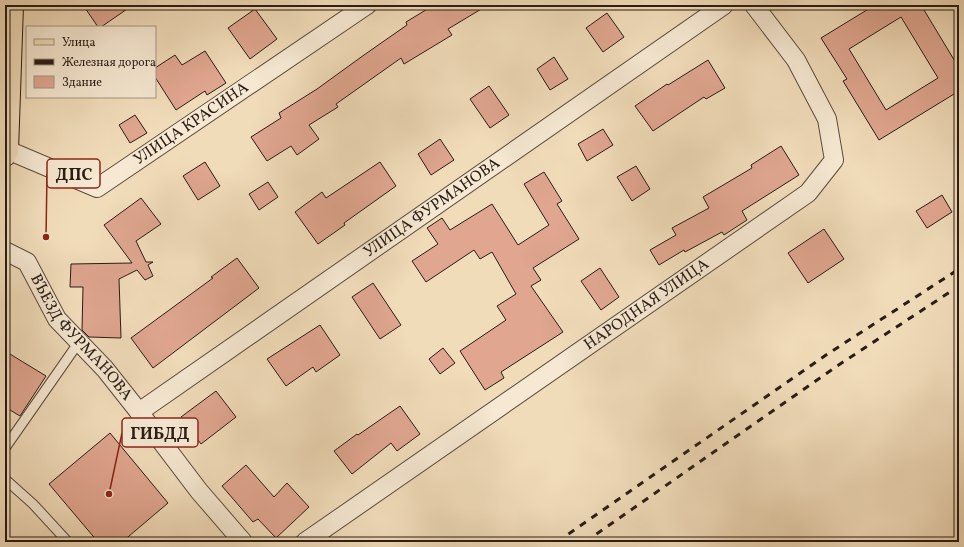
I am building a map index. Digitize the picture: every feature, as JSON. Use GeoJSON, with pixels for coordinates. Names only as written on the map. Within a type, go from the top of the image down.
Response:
{"type":"FeatureCollection","features":[{"type":"Feature","properties":{"kind":"main road"},"geometry":{"type":"LineString","coordinates":[[6,152],[12,5]]}},
{"type":"Feature","properties":{"kind":"street","name":"УЛИЦА КРАСИНА"},"geometry":{"type":"LineString","coordinates":[[6,152],[96,188],[367,5]]}},
{"type":"Feature","properties":{"kind":"street","name":"УЛИЦА ФУРМАНОВА"},"geometry":{"type":"LineString","coordinates":[[140,412],[724,5]]}},
{"type":"Feature","properties":{"kind":"street","name":"НАРОДНАЯ УЛИЦА"},"geometry":{"type":"LineString","coordinates":[[305,542],[808,193],[834,160],[827,119],[796,60],[754,5]]}},
{"type":"Feature","properties":{"kind":"street","name":"ВЪЕЗД ФУРМАНОВА"},"geometry":{"type":"LineString","coordinates":[[5,251],[27,262],[57,319],[105,369],[140,412],[199,491],[243,542]]}},
{"type":"Feature","properties":{"kind":"lane"},"geometry":{"type":"LineString","coordinates":[[5,448],[79,342]]}},
{"type":"Feature","properties":{"kind":"lane"},"geometry":{"type":"LineString","coordinates":[[5,479],[33,504],[68,542]]}},
{"type":"Feature","properties":{"kind":"building"},"geometry":{"type":"Polygon","coordinates":[[[83,5],[133,5],[102,26],[97,26],[83,5]]]}},
{"type":"Feature","properties":{"kind":"building"},"geometry":{"type":"Polygon","coordinates":[[[434,5],[488,5],[448,29],[452,35],[404,64],[401,58],[336,104],[338,107],[309,125],[319,139],[297,155],[291,146],[267,161],[251,137],[281,118],[279,113],[317,89],[407,25],[406,22],[434,5]]]}},
{"type":"Feature","properties":{"kind":"building"},"geometry":{"type":"Polygon","coordinates":[[[875,5],[921,5],[959,68],[959,91],[879,140],[843,81],[847,79],[821,38],[875,5]],[[901,17],[849,49],[886,110],[938,78],[901,17]]]}},
{"type":"Feature","properties":{"kind":"building"},"geometry":{"type":"Polygon","coordinates":[[[255,9],[277,39],[250,59],[228,28],[255,9]]]}},
{"type":"Feature","properties":{"kind":"building"},"geometry":{"type":"Polygon","coordinates":[[[607,13],[624,37],[603,52],[586,28],[607,13]]]}},
{"type":"Feature","properties":{"kind":"building"},"geometry":{"type":"Polygon","coordinates":[[[205,51],[226,83],[207,95],[205,91],[176,110],[156,79],[156,67],[175,55],[182,65],[205,51]]]}},
{"type":"Feature","properties":{"kind":"building"},"geometry":{"type":"Polygon","coordinates":[[[554,57],[568,79],[550,90],[537,69],[554,57]]]}},
{"type":"Feature","properties":{"kind":"building"},"geometry":{"type":"Polygon","coordinates":[[[708,60],[725,88],[706,99],[704,97],[653,131],[635,106],[667,84],[668,85],[708,60]]]}},
{"type":"Feature","properties":{"kind":"building"},"geometry":{"type":"Polygon","coordinates":[[[489,86],[509,115],[490,128],[470,99],[489,86]]]}},
{"type":"Feature","properties":{"kind":"building"},"geometry":{"type":"Polygon","coordinates":[[[135,115],[147,133],[130,143],[119,125],[135,115]]]}},
{"type":"Feature","properties":{"kind":"building"},"geometry":{"type":"Polygon","coordinates":[[[603,129],[613,145],[587,161],[578,144],[603,129]]]}},
{"type":"Feature","properties":{"kind":"building"},"geometry":{"type":"Polygon","coordinates":[[[440,139],[454,160],[431,175],[418,154],[440,139]]]}},
{"type":"Feature","properties":{"kind":"building"},"geometry":{"type":"Polygon","coordinates":[[[781,146],[799,175],[742,211],[747,220],[724,235],[722,232],[685,252],[684,250],[659,265],[650,250],[676,235],[672,228],[709,208],[703,197],[752,168],[751,165],[781,146]]]}},
{"type":"Feature","properties":{"kind":"building"},"geometry":{"type":"Polygon","coordinates":[[[205,162],[220,186],[198,200],[183,176],[205,162]]]}},
{"type":"Feature","properties":{"kind":"building"},"geometry":{"type":"Polygon","coordinates":[[[380,162],[396,186],[344,223],[345,225],[318,244],[295,212],[322,192],[326,198],[380,162]]]}},
{"type":"Feature","properties":{"kind":"building"},"geometry":{"type":"Polygon","coordinates":[[[636,166],[650,189],[632,201],[617,177],[636,166]]]}},
{"type":"Feature","properties":{"kind":"building"},"geometry":{"type":"Polygon","coordinates":[[[544,172],[562,201],[557,204],[579,239],[533,268],[541,280],[531,286],[563,332],[501,372],[504,378],[485,390],[460,351],[506,320],[497,306],[516,294],[492,252],[480,259],[474,250],[426,282],[412,261],[438,244],[427,228],[442,218],[450,230],[492,204],[518,245],[549,225],[524,184],[544,172]]]}},
{"type":"Feature","properties":{"kind":"building"},"geometry":{"type":"Polygon","coordinates":[[[268,182],[278,197],[259,210],[249,194],[268,182]]]}},
{"type":"Feature","properties":{"kind":"building"},"geometry":{"type":"Polygon","coordinates":[[[942,195],[952,212],[927,228],[916,211],[942,195]]]}},
{"type":"Feature","properties":{"kind":"building"},"geometry":{"type":"Polygon","coordinates":[[[141,198],[161,224],[136,241],[146,262],[153,262],[148,265],[153,276],[145,280],[137,270],[119,279],[121,338],[89,337],[82,330],[83,287],[70,287],[71,264],[132,263],[104,225],[141,198]]]}},
{"type":"Feature","properties":{"kind":"building"},"geometry":{"type":"Polygon","coordinates":[[[824,229],[844,259],[808,283],[788,253],[824,229]]]}},
{"type":"Feature","properties":{"kind":"building"},"geometry":{"type":"Polygon","coordinates":[[[237,258],[259,288],[153,368],[131,338],[213,278],[211,277],[237,258]]]}},
{"type":"Feature","properties":{"kind":"building"},"geometry":{"type":"Polygon","coordinates":[[[600,268],[619,297],[601,310],[581,281],[600,268]]]}},
{"type":"Feature","properties":{"kind":"building"},"geometry":{"type":"Polygon","coordinates":[[[373,283],[401,325],[380,339],[352,297],[373,283]]]}},
{"type":"Feature","properties":{"kind":"building"},"geometry":{"type":"Polygon","coordinates":[[[320,325],[340,355],[316,372],[313,367],[286,386],[267,359],[320,325]]]}},
{"type":"Feature","properties":{"kind":"building"},"geometry":{"type":"Polygon","coordinates":[[[443,348],[455,363],[440,374],[429,359],[443,348]]]}},
{"type":"Feature","properties":{"kind":"building"},"geometry":{"type":"Polygon","coordinates":[[[5,351],[46,376],[20,416],[5,407],[5,351]]]}},
{"type":"Feature","properties":{"kind":"building"},"geometry":{"type":"Polygon","coordinates":[[[216,391],[236,417],[201,444],[181,417],[216,391]]]}},
{"type":"Feature","properties":{"kind":"building"},"geometry":{"type":"Polygon","coordinates":[[[400,406],[420,434],[397,451],[391,443],[352,474],[334,451],[400,406]]]}},
{"type":"Feature","properties":{"kind":"building"},"geometry":{"type":"Polygon","coordinates":[[[110,433],[168,503],[122,542],[98,542],[49,484],[110,433]]]}},
{"type":"Feature","properties":{"kind":"building"},"geometry":{"type":"Polygon","coordinates":[[[246,465],[274,497],[287,483],[309,507],[276,538],[258,519],[253,522],[222,486],[246,465]]]}},
{"type":"Feature","properties":{"kind":"railway"},"geometry":{"type":"LineString","coordinates":[[557,542],[826,355],[959,269]]}},
{"type":"Feature","properties":{"kind":"railway"},"geometry":{"type":"LineString","coordinates":[[585,542],[837,366],[959,286]]}},
{"type":"Feature","properties":{"kind":"place","name":"ДПС"},"geometry":{"type":"Point","coordinates":[46,237]}},
{"type":"Feature","properties":{"kind":"place","name":"ГИБДД"},"geometry":{"type":"Point","coordinates":[109,494]}}]}
